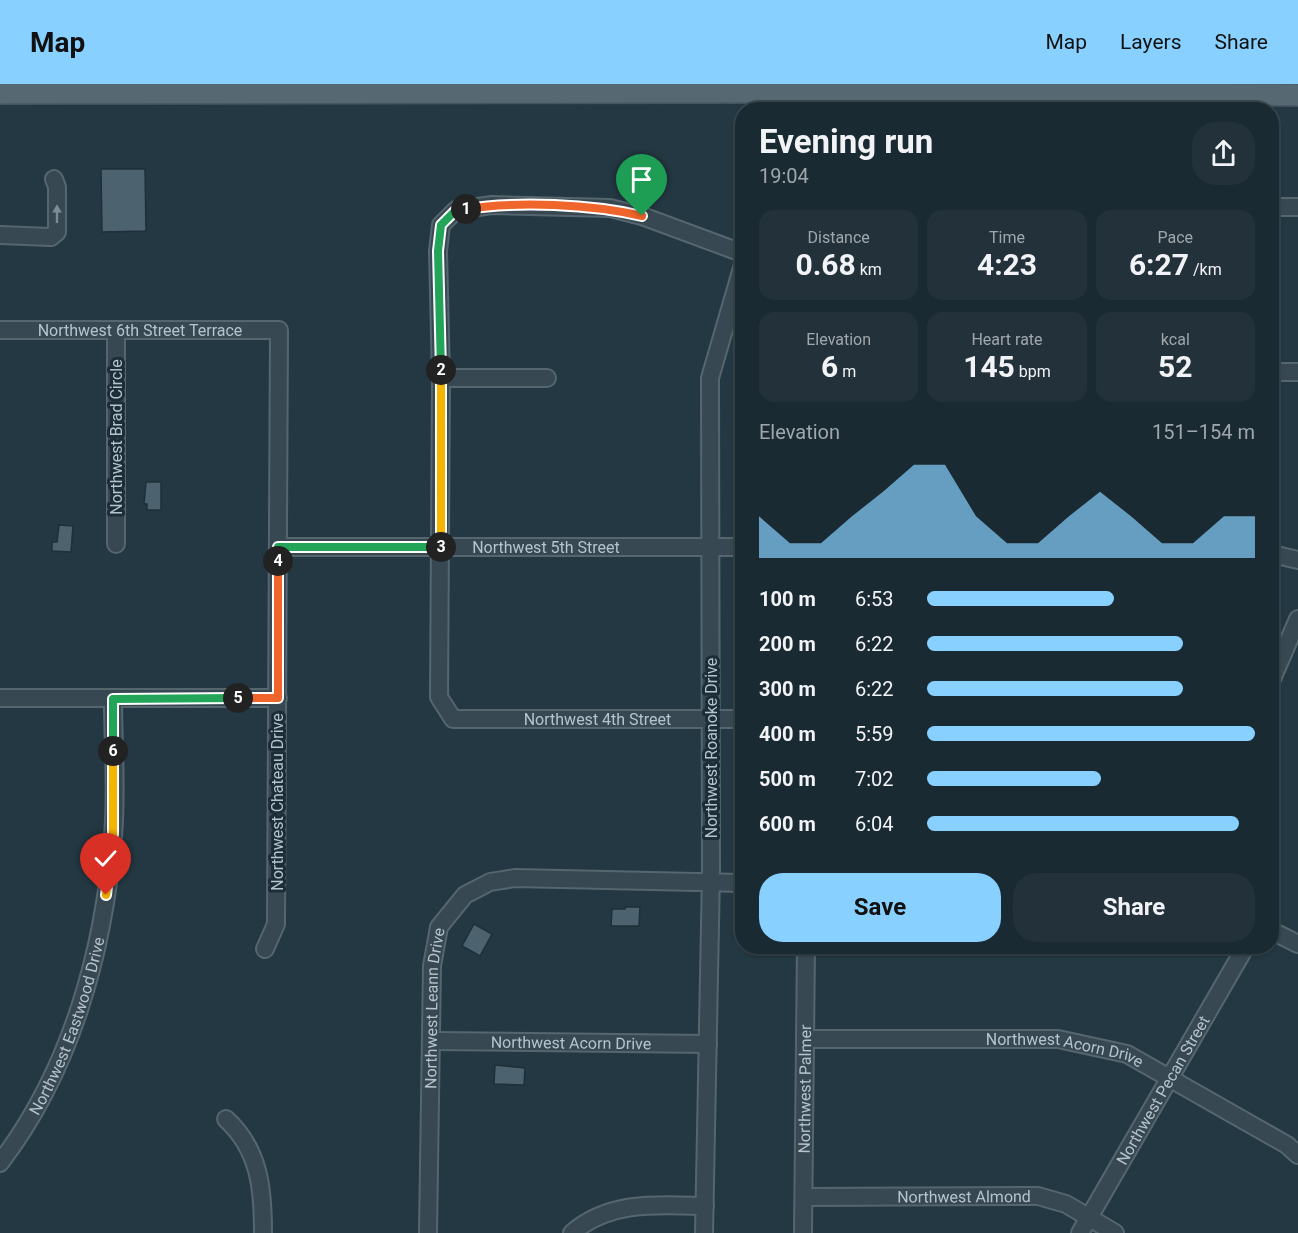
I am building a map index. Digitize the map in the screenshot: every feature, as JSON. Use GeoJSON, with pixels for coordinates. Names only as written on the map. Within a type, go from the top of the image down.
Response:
{"type":"FeatureCollection","features":[{"type":"Feature","properties":{"kind":"main road"},"geometry":{"type":"LineString","coordinates":[[0,93],[215,88],[687,88],[767,92],[853,88],[1159,89],[1298,95]]}},
{"type":"Feature","properties":{"kind":"street"},"geometry":{"type":"LineString","coordinates":[[0,236],[51,237],[57,232],[57,187],[54,179]]}},
{"type":"Feature","properties":{"kind":"street"},"geometry":{"type":"LineString","coordinates":[[441,547],[438,251],[441,225],[456,210],[492,205],[610,208],[642,216],[735,250]]}},
{"type":"Feature","properties":{"kind":"street"},"geometry":{"type":"LineString","coordinates":[[1279,207],[1298,207]]}},
{"type":"Feature","properties":{"kind":"street","name":"Northwest Roanoke Drive"},"geometry":{"type":"LineString","coordinates":[[704,1233],[711,882],[710,378],[735,292]]}},
{"type":"Feature","properties":{"kind":"street","name":"Northwest 6th Street Terrace"},"geometry":{"type":"LineString","coordinates":[[0,330],[279,330]]}},
{"type":"Feature","properties":{"kind":"street","name":"Northwest Brad Circle"},"geometry":{"type":"LineString","coordinates":[[116,330],[116,544]]}},
{"type":"Feature","properties":{"kind":"street","name":"Northwest Chateau Drive"},"geometry":{"type":"LineString","coordinates":[[265,949],[276,924],[279,330]]}},
{"type":"Feature","properties":{"kind":"street"},"geometry":{"type":"LineString","coordinates":[[1279,372],[1298,372]]}},
{"type":"Feature","properties":{"kind":"street"},"geometry":{"type":"LineString","coordinates":[[441,378],[547,378]]}},
{"type":"Feature","properties":{"kind":"street","name":"Northwest 5th Street"},"geometry":{"type":"LineString","coordinates":[[278,547],[735,548]]}},
{"type":"Feature","properties":{"kind":"street","name":"Northwest 4th Street"},"geometry":{"type":"LineString","coordinates":[[441,547],[440,697],[453,719],[735,719]]}},
{"type":"Feature","properties":{"kind":"street"},"geometry":{"type":"LineString","coordinates":[[1279,556],[1298,560]]}},
{"type":"Feature","properties":{"kind":"street"},"geometry":{"type":"LineString","coordinates":[[1279,663],[1298,619]]}},
{"type":"Feature","properties":{"kind":"street"},"geometry":{"type":"LineString","coordinates":[[0,698],[278,698]]}},
{"type":"Feature","properties":{"kind":"street","name":"Northwest Eastwood Drive"},"geometry":{"type":"LineString","coordinates":[[0,1163],[15,1143],[44,1093],[90,979],[106,895],[113,834],[113,699]]}},
{"type":"Feature","properties":{"kind":"street","name":"Northwest Leann Drive"},"geometry":{"type":"LineString","coordinates":[[428,1233],[432,966],[440,927],[465,895],[490,882],[515,878],[735,883]]}},
{"type":"Feature","properties":{"kind":"street"},"geometry":{"type":"LineString","coordinates":[[1279,934],[1298,944]]}},
{"type":"Feature","properties":{"kind":"street","name":"Northwest Palmer"},"geometry":{"type":"LineString","coordinates":[[803,1233],[806,954]]}},
{"type":"Feature","properties":{"kind":"street","name":"Northwest Pecan Street"},"geometry":{"type":"LineString","coordinates":[[1080,1233],[1171,1080],[1242,954]]}},
{"type":"Feature","properties":{"kind":"street","name":"Northwest Acorn Drive"},"geometry":{"type":"LineString","coordinates":[[805,1040],[1058,1039],[1127,1054],[1287,1145],[1298,1155]]}},
{"type":"Feature","properties":{"kind":"street","name":"Northwest Acorn Drive"},"geometry":{"type":"LineString","coordinates":[[431,1041],[708,1044]]}},
{"type":"Feature","properties":{"kind":"street"},"geometry":{"type":"LineString","coordinates":[[226,1119],[244,1139],[259,1171],[263,1233]]}},
{"type":"Feature","properties":{"kind":"street","name":"Northwest Almond"},"geometry":{"type":"LineString","coordinates":[[804,1197],[1028,1196],[1066,1204],[1115,1233]]}},
{"type":"Feature","properties":{"kind":"street"},"geometry":{"type":"LineString","coordinates":[[572,1233],[584,1223],[613,1210],[638,1205],[705,1206]]}},
{"type":"Feature","properties":{"kind":"building"},"geometry":{"type":"Polygon","coordinates":[[[101,169],[145,169],[146,231],[102,232],[101,169]]]}},
{"type":"Feature","properties":{"kind":"building"},"geometry":{"type":"Polygon","coordinates":[[[146,482],[161,482],[161,510],[147,510],[147,504],[144,504],[146,482]]]}},
{"type":"Feature","properties":{"kind":"building"},"geometry":{"type":"Polygon","coordinates":[[[59,525],[73,526],[71,552],[52,551],[52,542],[57,542],[59,525]]]}},
{"type":"Feature","properties":{"kind":"building"},"geometry":{"type":"Polygon","coordinates":[[[625,907],[640,907],[639,926],[611,926],[612,909],[625,909],[625,907]]]}},
{"type":"Feature","properties":{"kind":"building"},"geometry":{"type":"Polygon","coordinates":[[[474,924],[492,934],[480,956],[462,946],[474,924]]]}},
{"type":"Feature","properties":{"kind":"building"},"geometry":{"type":"Polygon","coordinates":[[[495,1065],[525,1068],[524,1085],[494,1084],[495,1065]]]}},
{"type":"Feature","properties":{"kind":"route"},"geometry":{"type":"LineString","coordinates":[[106,895],[113,834],[113,699],[278,698],[278,547],[441,547],[438,251],[441,225],[456,210],[492,205],[610,208],[642,216]]}}]}
